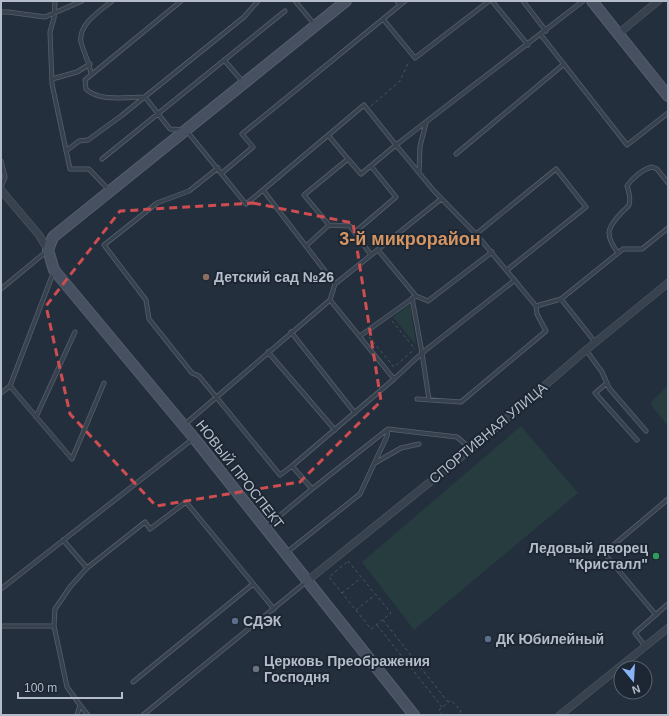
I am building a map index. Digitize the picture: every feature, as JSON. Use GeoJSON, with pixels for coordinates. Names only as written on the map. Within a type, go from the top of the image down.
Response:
{"type":"FeatureCollection","features":[{"type":"Feature","properties":{"kind":"street"},"geometry":{"type":"LineString","coordinates":[[48,250],[53,237],[346,1]]}},
{"type":"Feature","properties":{"kind":"street"},"geometry":{"type":"LineString","coordinates":[[592,1],[668,96]]}},
{"type":"Feature","properties":{"kind":"street"},"geometry":{"type":"LineString","coordinates":[[618,34],[658,1]]}},
{"type":"Feature","properties":{"kind":"street"},"geometry":{"type":"LineString","coordinates":[[1,189],[39,235],[48,250]]}},
{"type":"Feature","properties":{"kind":"street","name":"НОВЫЙ ПРОСПЕКТ"},"geometry":{"type":"LineString","coordinates":[[48,250],[54,270],[184,425],[414,715]]}},
{"type":"Feature","properties":{"kind":"street","name":"СПОРТИВНАЯ УЛИЦА"},"geometry":{"type":"LineString","coordinates":[[307,581],[470,449],[595,342],[668,283]]}},
{"type":"Feature","properties":{"kind":"street"},"geometry":{"type":"LineString","coordinates":[[560,715],[668,628]]}},
{"type":"Feature","properties":{"kind":"lane"},"geometry":{"type":"LineString","coordinates":[[55,1],[50,32],[52,79],[70,170],[89,168],[110,191]]}},
{"type":"Feature","properties":{"kind":"lane"},"geometry":{"type":"LineString","coordinates":[[1,12],[45,17],[82,1]]}},
{"type":"Feature","properties":{"kind":"lane"},"geometry":{"type":"LineString","coordinates":[[91,75],[90,64],[81,41],[85,24],[112,1]]}},
{"type":"Feature","properties":{"kind":"lane"},"geometry":{"type":"LineString","coordinates":[[145,97],[102,97],[90,93],[86,89],[85,80],[181,1]]}},
{"type":"Feature","properties":{"kind":"lane"},"geometry":{"type":"LineString","coordinates":[[66,151],[79,141],[88,140],[145,97],[244,17],[258,1]]}},
{"type":"Feature","properties":{"kind":"lane"},"geometry":{"type":"LineString","coordinates":[[295,1],[316,25]]}},
{"type":"Feature","properties":{"kind":"lane"},"geometry":{"type":"LineString","coordinates":[[397,1],[400,5]]}},
{"type":"Feature","properties":{"kind":"lane"},"geometry":{"type":"LineString","coordinates":[[222,173],[253,147],[242,134],[405,1]]}},
{"type":"Feature","properties":{"kind":"lane"},"geometry":{"type":"LineString","coordinates":[[383,19],[415,58],[489,1]]}},
{"type":"Feature","properties":{"kind":"lane"},"geometry":{"type":"LineString","coordinates":[[492,1],[528,45]]}},
{"type":"Feature","properties":{"kind":"lane"},"geometry":{"type":"LineString","coordinates":[[523,1],[546,31]]}},
{"type":"Feature","properties":{"kind":"lane"},"geometry":{"type":"LineString","coordinates":[[328,135],[361,174],[396,145],[584,1]]}},
{"type":"Feature","properties":{"kind":"lane"},"geometry":{"type":"LineString","coordinates":[[102,160],[285,11]]}},
{"type":"Feature","properties":{"kind":"lane"},"geometry":{"type":"LineString","coordinates":[[540,35],[627,145],[668,113]]}},
{"type":"Feature","properties":{"kind":"lane"},"geometry":{"type":"LineString","coordinates":[[224,60],[244,83]]}},
{"type":"Feature","properties":{"kind":"lane"},"geometry":{"type":"LineString","coordinates":[[52,79],[77,72],[90,64]]}},
{"type":"Feature","properties":{"kind":"lane"},"geometry":{"type":"LineString","coordinates":[[456,154],[564,64]]}},
{"type":"Feature","properties":{"kind":"lane"},"geometry":{"type":"LineString","coordinates":[[145,97],[170,129],[186,130],[246,204],[364,105],[368,109],[419,174],[492,252],[536,306],[537,314],[546,331],[461,402],[417,399]]}},
{"type":"Feature","properties":{"kind":"lane"},"geometry":{"type":"LineString","coordinates":[[419,174],[420,146],[426,123]]}},
{"type":"Feature","properties":{"kind":"lane"},"geometry":{"type":"LineString","coordinates":[[329,225],[304,195],[348,159]]}},
{"type":"Feature","properties":{"kind":"lane"},"geometry":{"type":"LineString","coordinates":[[1,161],[5,176],[1,189]]}},
{"type":"Feature","properties":{"kind":"lane"},"geometry":{"type":"LineString","coordinates":[[355,232],[396,197],[372,166]]}},
{"type":"Feature","properties":{"kind":"lane"},"geometry":{"type":"LineString","coordinates":[[618,253],[612,244],[608,232],[610,225],[628,206],[630,199],[627,186],[647,168],[652,166],[657,169],[668,183]]}},
{"type":"Feature","properties":{"kind":"lane"},"geometry":{"type":"LineString","coordinates":[[218,168],[189,191],[157,203],[104,245],[146,300],[149,319],[192,373],[199,376],[280,475],[355,413],[422,354],[515,280]]}},
{"type":"Feature","properties":{"kind":"lane"},"geometry":{"type":"LineString","coordinates":[[476,234],[556,170],[586,207],[507,270]]}},
{"type":"Feature","properties":{"kind":"lane"},"geometry":{"type":"LineString","coordinates":[[263,190],[335,284]]}},
{"type":"Feature","properties":{"kind":"lane"},"geometry":{"type":"LineString","coordinates":[[184,425],[290,332],[330,300],[335,284],[441,199]]}},
{"type":"Feature","properties":{"kind":"lane"},"geometry":{"type":"LineString","coordinates":[[306,246],[329,225],[350,226],[371,255]]}},
{"type":"Feature","properties":{"kind":"lane"},"geometry":{"type":"LineString","coordinates":[[536,306],[562,299],[623,249],[642,249],[668,228]]}},
{"type":"Feature","properties":{"kind":"lane"},"geometry":{"type":"LineString","coordinates":[[1,289],[48,250]]}},
{"type":"Feature","properties":{"kind":"lane"},"geometry":{"type":"LineString","coordinates":[[378,250],[414,297],[429,400]]}},
{"type":"Feature","properties":{"kind":"lane"},"geometry":{"type":"LineString","coordinates":[[414,297],[428,301],[492,252]]}},
{"type":"Feature","properties":{"kind":"lane"},"geometry":{"type":"LineString","coordinates":[[1,393],[10,386],[54,270]]}},
{"type":"Feature","properties":{"kind":"lane"},"geometry":{"type":"LineString","coordinates":[[360,336],[414,297]]}},
{"type":"Feature","properties":{"kind":"lane"},"geometry":{"type":"LineString","coordinates":[[562,299],[595,342]]}},
{"type":"Feature","properties":{"kind":"lane"},"geometry":{"type":"LineString","coordinates":[[330,300],[394,379]]}},
{"type":"Feature","properties":{"kind":"lane"},"geometry":{"type":"LineString","coordinates":[[36,417],[75,332]]}},
{"type":"Feature","properties":{"kind":"lane"},"geometry":{"type":"LineString","coordinates":[[290,332],[355,413]]}},
{"type":"Feature","properties":{"kind":"lane"},"geometry":{"type":"LineString","coordinates":[[586,350],[602,372],[609,388],[646,431]]}},
{"type":"Feature","properties":{"kind":"lane"},"geometry":{"type":"LineString","coordinates":[[268,352],[334,430]]}},
{"type":"Feature","properties":{"kind":"lane"},"geometry":{"type":"LineString","coordinates":[[10,386],[72,459],[104,383]]}},
{"type":"Feature","properties":{"kind":"lane"},"geometry":{"type":"LineString","coordinates":[[607,383],[596,393],[637,440]]}},
{"type":"Feature","properties":{"kind":"lane"},"geometry":{"type":"LineString","coordinates":[[286,554],[360,494],[387,436],[388,429]]}},
{"type":"Feature","properties":{"kind":"lane"},"geometry":{"type":"LineString","coordinates":[[265,528],[388,429],[457,437],[470,449]]}},
{"type":"Feature","properties":{"kind":"lane"},"geometry":{"type":"LineString","coordinates":[[1,589],[194,438]]}},
{"type":"Feature","properties":{"kind":"lane"},"geometry":{"type":"LineString","coordinates":[[374,464],[401,448],[418,444]]}},
{"type":"Feature","properties":{"kind":"lane"},"geometry":{"type":"LineString","coordinates":[[292,466],[312,489]]}},
{"type":"Feature","properties":{"kind":"lane"},"geometry":{"type":"LineString","coordinates":[[656,615],[604,552],[668,499]]}},
{"type":"Feature","properties":{"kind":"lane"},"geometry":{"type":"LineString","coordinates":[[88,715],[67,687],[54,626],[55,609],[70,587],[87,568],[145,522],[150,529],[186,502],[274,609]]}},
{"type":"Feature","properties":{"kind":"lane"},"geometry":{"type":"LineString","coordinates":[[63,540],[87,568]]}},
{"type":"Feature","properties":{"kind":"lane"},"geometry":{"type":"LineString","coordinates":[[143,715],[307,581]]}},
{"type":"Feature","properties":{"kind":"lane"},"geometry":{"type":"LineString","coordinates":[[133,682],[254,584]]}},
{"type":"Feature","properties":{"kind":"lane"},"geometry":{"type":"LineString","coordinates":[[645,647],[634,633],[668,604]]}},
{"type":"Feature","properties":{"kind":"lane"},"geometry":{"type":"LineString","coordinates":[[1,626],[54,626]]}},
{"type":"Feature","properties":{"kind":"lane"},"geometry":{"type":"LineString","coordinates":[[77,715],[80,705]]}},
{"type":"Feature","properties":{"kind":"path"},"geometry":{"type":"LineString","coordinates":[[368,109],[400,81],[412,54]]}},
{"type":"Feature","properties":{"kind":"path"},"geometry":{"type":"LineString","coordinates":[[390,318],[416,349]]}},
{"type":"Feature","properties":{"kind":"path"},"geometry":{"type":"LineString","coordinates":[[369,336],[394,367],[420,345]]}},
{"type":"Feature","properties":{"kind":"path"},"geometry":{"type":"LineString","coordinates":[[348,561],[391,613],[372,629],[342,593],[329,577],[348,561]]}},
{"type":"Feature","properties":{"kind":"path"},"geometry":{"type":"LineString","coordinates":[[342,593],[362,578]]}},
{"type":"Feature","properties":{"kind":"path"},"geometry":{"type":"LineString","coordinates":[[356,610],[376,594]]}},
{"type":"Feature","properties":{"kind":"path"},"geometry":{"type":"LineString","coordinates":[[383,620],[448,702]]}},
{"type":"Feature","properties":{"kind":"path"},"geometry":{"type":"LineString","coordinates":[[377,624],[442,707]]}},
{"type":"Feature","properties":{"kind":"path"},"geometry":{"type":"LineString","coordinates":[[443,715],[439,710],[451,700],[461,711],[457,715]]}},
{"type":"Feature","properties":{"kind":"highlighted area"},"geometry":{"type":"Polygon","coordinates":[[[253,203],[353,223],[381,401],[300,482],[156,506],[70,414],[46,306],[120,211],[253,203]]]}},
{"type":"Feature","properties":{"kind":"green space"},"geometry":{"type":"Polygon","coordinates":[[[410,304],[416,345],[393,317],[410,304]]]}},
{"type":"Feature","properties":{"kind":"green space"},"geometry":{"type":"Polygon","coordinates":[[[668,386],[668,426],[652,406],[651,402],[668,386]]]}},
{"type":"Feature","properties":{"kind":"green space"},"geometry":{"type":"Polygon","coordinates":[[[521,426],[578,493],[414,630],[362,562],[521,426]]]}},
{"type":"Feature","properties":{"kind":"place","name":"Детский сад №26"},"geometry":{"type":"Point","coordinates":[206,277]}},
{"type":"Feature","properties":{"kind":"place","name":"Ледовый дворец \"Кристалл\""},"geometry":{"type":"Point","coordinates":[656,556]}},
{"type":"Feature","properties":{"kind":"place","name":"СДЭК"},"geometry":{"type":"Point","coordinates":[235,621]}},
{"type":"Feature","properties":{"kind":"place","name":"ДК Юбилейный"},"geometry":{"type":"Point","coordinates":[488,639]}},
{"type":"Feature","properties":{"kind":"place","name":"Церковь Преображения Господня"},"geometry":{"type":"Point","coordinates":[256,669]}},
{"type":"Feature","properties":{"kind":"district","name":"3-й микрорайон"},"geometry":{"type":"Point","coordinates":[410,239]}}]}
